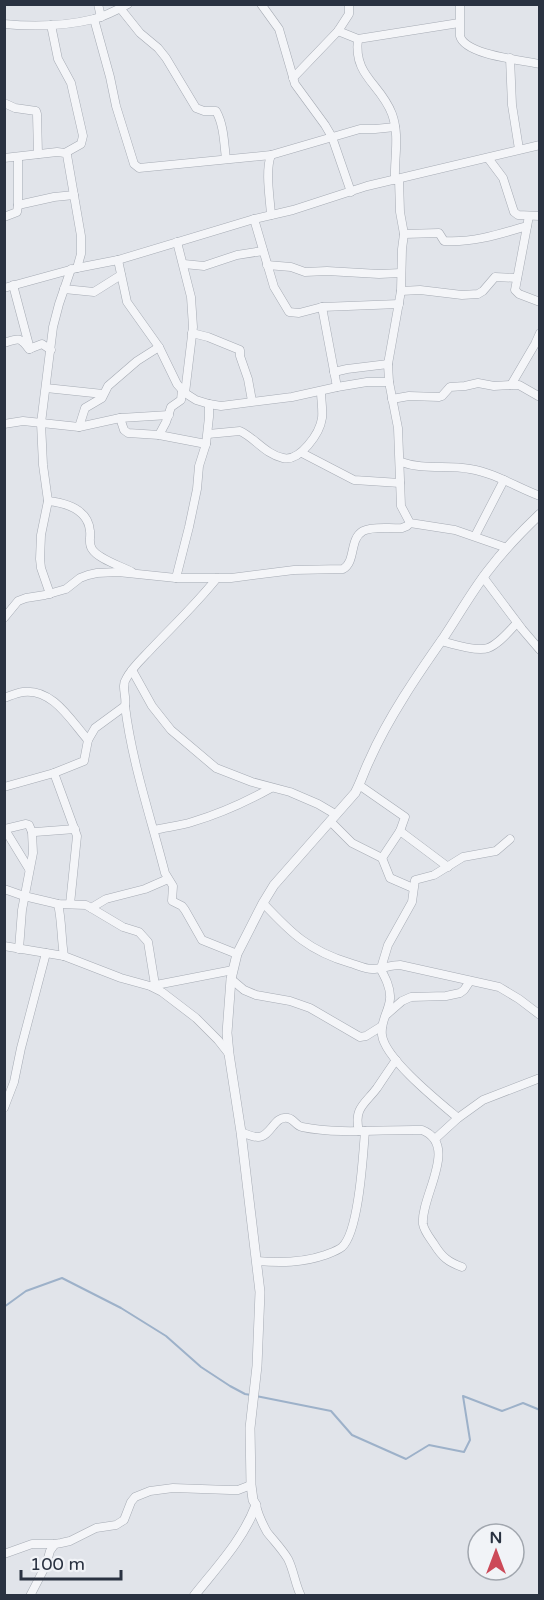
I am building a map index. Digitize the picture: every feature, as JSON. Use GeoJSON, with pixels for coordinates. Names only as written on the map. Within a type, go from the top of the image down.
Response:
{"type":"FeatureCollection","features":[{"type":"Feature","properties":{"kind":"street"},"geometry":{"type":"LineString","coordinates":[[98,4],[98,18],[116,106],[134,164],[139,168],[271,155],[360,129],[395,127]]}},
{"type":"Feature","properties":{"kind":"street"},"geometry":{"type":"LineString","coordinates":[[4,24],[51,25],[98,18],[129,4]]}},
{"type":"Feature","properties":{"kind":"street"},"geometry":{"type":"LineString","coordinates":[[261,4],[279,29],[295,84],[332,137],[351,192]]}},
{"type":"Feature","properties":{"kind":"street"},"geometry":{"type":"LineString","coordinates":[[293,78],[338,32],[349,14],[349,4]]}},
{"type":"Feature","properties":{"kind":"street"},"geometry":{"type":"LineString","coordinates":[[460,4],[460,40],[467,46],[479,51],[540,64]]}},
{"type":"Feature","properties":{"kind":"street"},"geometry":{"type":"LineString","coordinates":[[120,9],[140,33],[166,58],[196,108],[216,111],[226,159]]}},
{"type":"Feature","properties":{"kind":"street"},"geometry":{"type":"LineString","coordinates":[[338,32],[358,39],[459,23]]}},
{"type":"Feature","properties":{"kind":"street"},"geometry":{"type":"LineString","coordinates":[[4,158],[64,153],[83,141],[71,83],[58,59],[51,25]]}},
{"type":"Feature","properties":{"kind":"street"},"geometry":{"type":"LineString","coordinates":[[358,39],[357,57],[392,113],[395,127],[397,148],[394,166],[404,234],[399,304],[388,364],[388,382],[398,428],[401,506],[410,523]]}},
{"type":"Feature","properties":{"kind":"street"},"geometry":{"type":"LineString","coordinates":[[510,58],[512,105],[519,149]]}},
{"type":"Feature","properties":{"kind":"street"},"geometry":{"type":"LineString","coordinates":[[4,103],[15,108],[36,111],[38,154]]}},
{"type":"Feature","properties":{"kind":"street"},"geometry":{"type":"LineString","coordinates":[[30,349],[9,286],[118,260],[397,179],[540,145]]}},
{"type":"Feature","properties":{"kind":"street"},"geometry":{"type":"LineString","coordinates":[[50,594],[40,560],[41,535],[48,501],[41,423],[54,322],[81,245],[68,159],[64,153]]}},
{"type":"Feature","properties":{"kind":"street"},"geometry":{"type":"LineString","coordinates":[[271,155],[268,160],[271,215]]}},
{"type":"Feature","properties":{"kind":"street"},"geometry":{"type":"LineString","coordinates":[[4,217],[17,212],[18,158]]}},
{"type":"Feature","properties":{"kind":"street"},"geometry":{"type":"LineString","coordinates":[[488,158],[503,178],[514,212],[518,215],[540,216]]}},
{"type":"Feature","properties":{"kind":"street"},"geometry":{"type":"LineString","coordinates":[[18,205],[74,195]]}},
{"type":"Feature","properties":{"kind":"street"},"geometry":{"type":"LineString","coordinates":[[529,216],[514,288],[517,293],[540,302]]}},
{"type":"Feature","properties":{"kind":"street"},"geometry":{"type":"LineString","coordinates":[[254,219],[274,287],[289,312],[297,314],[322,307],[399,304]]}},
{"type":"Feature","properties":{"kind":"street"},"geometry":{"type":"LineString","coordinates":[[404,234],[439,233],[444,241],[451,242],[484,239],[527,226]]}},
{"type":"Feature","properties":{"kind":"street"},"geometry":{"type":"LineString","coordinates":[[159,435],[171,406],[181,400],[184,392],[192,333],[191,297],[177,242]]}},
{"type":"Feature","properties":{"kind":"street"},"geometry":{"type":"LineString","coordinates":[[184,264],[204,266],[237,255],[263,251]]}},
{"type":"Feature","properties":{"kind":"street"},"geometry":{"type":"LineString","coordinates":[[118,260],[128,302],[159,347],[177,384],[184,392],[209,404],[221,406],[292,397],[367,382],[388,382]]}},
{"type":"Feature","properties":{"kind":"street"},"geometry":{"type":"LineString","coordinates":[[267,265],[291,267],[305,272],[401,273]]}},
{"type":"Feature","properties":{"kind":"street"},"geometry":{"type":"LineString","coordinates":[[64,289],[94,292],[121,274]]}},
{"type":"Feature","properties":{"kind":"street"},"geometry":{"type":"LineString","coordinates":[[400,291],[478,294],[495,277],[517,278]]}},
{"type":"Feature","properties":{"kind":"street"},"geometry":{"type":"LineString","coordinates":[[322,307],[338,387]]}},
{"type":"Feature","properties":{"kind":"street"},"geometry":{"type":"LineString","coordinates":[[192,333],[240,350],[252,401]]}},
{"type":"Feature","properties":{"kind":"street"},"geometry":{"type":"LineString","coordinates":[[511,385],[540,333]]}},
{"type":"Feature","properties":{"kind":"street"},"geometry":{"type":"LineString","coordinates":[[4,343],[22,339],[30,349]]}},
{"type":"Feature","properties":{"kind":"street"},"geometry":{"type":"LineString","coordinates":[[30,349],[42,344],[51,350]]}},
{"type":"Feature","properties":{"kind":"street"},"geometry":{"type":"LineString","coordinates":[[79,427],[85,408],[102,398],[110,384],[137,361],[159,347]]}},
{"type":"Feature","properties":{"kind":"street"},"geometry":{"type":"LineString","coordinates":[[334,372],[388,364]]}},
{"type":"Feature","properties":{"kind":"street"},"geometry":{"type":"LineString","coordinates":[[392,399],[409,396],[439,397],[450,387],[476,383],[519,386],[540,397]]}},
{"type":"Feature","properties":{"kind":"street"},"geometry":{"type":"LineString","coordinates":[[46,388],[104,393]]}},
{"type":"Feature","properties":{"kind":"street"},"geometry":{"type":"LineString","coordinates":[[208,434],[240,431],[261,448],[285,459],[294,457],[302,453],[322,420],[321,390]]}},
{"type":"Feature","properties":{"kind":"street"},"geometry":{"type":"LineString","coordinates":[[176,578],[197,489],[199,466],[208,434],[209,404]]}},
{"type":"Feature","properties":{"kind":"street"},"geometry":{"type":"LineString","coordinates":[[4,424],[23,421],[79,427],[120,418],[169,415]]}},
{"type":"Feature","properties":{"kind":"street"},"geometry":{"type":"LineString","coordinates":[[120,418],[126,433],[159,435],[206,444]]}},
{"type":"Feature","properties":{"kind":"street"},"geometry":{"type":"LineString","coordinates":[[302,453],[354,480],[400,483]]}},
{"type":"Feature","properties":{"kind":"street"},"geometry":{"type":"LineString","coordinates":[[401,462],[412,466],[467,468],[486,473],[540,496]]}},
{"type":"Feature","properties":{"kind":"street"},"geometry":{"type":"LineString","coordinates":[[475,536],[504,480]]}},
{"type":"Feature","properties":{"kind":"street"},"geometry":{"type":"LineString","coordinates":[[48,501],[74,507],[89,524],[92,550],[97,555],[137,574]]}},
{"type":"Feature","properties":{"kind":"street"},"geometry":{"type":"LineString","coordinates":[[301,1596],[286,1556],[259,1516],[253,1500],[251,1485],[250,1428],[257,1366],[260,1292],[227,1033],[232,975],[237,954],[263,903],[284,874],[355,793],[369,760],[426,662],[483,577],[540,514]]}},
{"type":"Feature","properties":{"kind":"street"},"geometry":{"type":"LineString","coordinates":[[4,618],[18,602],[26,598],[66,590],[88,575],[118,572],[176,578],[231,579],[294,570],[343,569],[349,565],[357,536],[363,531],[402,528],[410,523],[455,530],[507,548]]}},
{"type":"Feature","properties":{"kind":"street"},"geometry":{"type":"LineString","coordinates":[[483,577],[540,650]]}},
{"type":"Feature","properties":{"kind":"street"},"geometry":{"type":"LineString","coordinates":[[217,578],[124,681],[125,706],[128,733],[165,873],[172,886],[172,901],[182,906],[202,940],[237,954]]}},
{"type":"Feature","properties":{"kind":"street"},"geometry":{"type":"LineString","coordinates":[[441,641],[486,649],[517,623]]}},
{"type":"Feature","properties":{"kind":"street"},"geometry":{"type":"LineString","coordinates":[[132,670],[152,706],[171,730],[216,768],[271,788],[290,792],[318,804],[333,817],[352,843],[382,858],[390,878],[413,888]]}},
{"type":"Feature","properties":{"kind":"street"},"geometry":{"type":"LineString","coordinates":[[4,698],[20,692],[32,692],[52,700],[62,707],[88,740]]}},
{"type":"Feature","properties":{"kind":"street"},"geometry":{"type":"LineString","coordinates":[[4,788],[84,762],[88,740],[97,726],[125,706]]}},
{"type":"Feature","properties":{"kind":"street"},"geometry":{"type":"LineString","coordinates":[[54,773],[75,829],[77,844],[70,904]]}},
{"type":"Feature","properties":{"kind":"street"},"geometry":{"type":"LineString","coordinates":[[359,785],[405,816],[400,831],[382,858]]}},
{"type":"Feature","properties":{"kind":"street"},"geometry":{"type":"LineString","coordinates":[[154,830],[204,818],[246,802],[271,788]]}},
{"type":"Feature","properties":{"kind":"street"},"geometry":{"type":"LineString","coordinates":[[19,949],[24,896],[33,853],[32,832],[27,824],[5,829],[29,869]]}},
{"type":"Feature","properties":{"kind":"street"},"geometry":{"type":"LineString","coordinates":[[32,832],[75,829]]}},
{"type":"Feature","properties":{"kind":"street"},"geometry":{"type":"LineString","coordinates":[[400,831],[448,867]]}},
{"type":"Feature","properties":{"kind":"street"},"geometry":{"type":"LineString","coordinates":[[458,1118],[425,1090],[389,1052],[382,1035],[382,1026],[390,996],[381,968],[388,945],[412,902],[415,880],[435,875],[463,857],[496,851],[510,839]]}},
{"type":"Feature","properties":{"kind":"street"},"geometry":{"type":"LineString","coordinates":[[91,908],[106,899],[145,889],[168,879]]}},
{"type":"Feature","properties":{"kind":"street"},"geometry":{"type":"LineString","coordinates":[[4,890],[58,904],[86,905],[111,921],[144,935],[151,953],[152,986]]}},
{"type":"Feature","properties":{"kind":"street"},"geometry":{"type":"LineString","coordinates":[[263,903],[290,931],[321,953],[366,968],[400,966],[506,990],[540,1015]]}},
{"type":"Feature","properties":{"kind":"street"},"geometry":{"type":"LineString","coordinates":[[58,904],[64,956]]}},
{"type":"Feature","properties":{"kind":"street"},"geometry":{"type":"LineString","coordinates":[[4,946],[64,956],[121,978],[152,986],[196,1018],[229,1054]]}},
{"type":"Feature","properties":{"kind":"street"},"geometry":{"type":"LineString","coordinates":[[4,1108],[14,1082],[46,953]]}},
{"type":"Feature","properties":{"kind":"street"},"geometry":{"type":"LineString","coordinates":[[152,986],[232,975]]}},
{"type":"Feature","properties":{"kind":"street"},"geometry":{"type":"LineString","coordinates":[[232,975],[244,990],[310,1008],[360,1037],[382,1026]]}},
{"type":"Feature","properties":{"kind":"street"},"geometry":{"type":"LineString","coordinates":[[385,1016],[406,999],[460,993],[470,981]]}},
{"type":"Feature","properties":{"kind":"street"},"geometry":{"type":"LineString","coordinates":[[256,1261],[286,1263],[314,1259],[342,1247],[350,1231],[360,1180],[362,1131],[358,1120],[363,1102],[374,1092],[396,1060]]}},
{"type":"Feature","properties":{"kind":"street"},"geometry":{"type":"LineString","coordinates":[[435,1138],[483,1100],[540,1078]]}},
{"type":"Feature","properties":{"kind":"street"},"geometry":{"type":"LineString","coordinates":[[241,1132],[261,1137],[279,1120],[287,1118],[304,1128],[330,1131],[422,1130],[429,1132],[435,1138],[438,1153],[423,1216],[423,1227],[444,1258],[462,1267]]}},
{"type":"Feature","properties":{"kind":"street"},"geometry":{"type":"LineString","coordinates":[[4,1554],[32,1544],[55,1544],[70,1541],[96,1528],[121,1523],[135,1497],[150,1491],[173,1488],[238,1490],[251,1485]]}},
{"type":"Feature","properties":{"kind":"street"},"geometry":{"type":"LineString","coordinates":[[194,1596],[237,1541],[255,1505]]}},
{"type":"Feature","properties":{"kind":"street"},"geometry":{"type":"LineString","coordinates":[[30,1596],[55,1544]]}},
{"type":"Feature","properties":{"kind":"waterway"},"geometry":{"type":"LineString","coordinates":[[4,1307],[26,1291],[62,1278],[121,1308],[166,1336],[201,1367],[230,1386],[251,1395]]}},
{"type":"Feature","properties":{"kind":"waterway"},"geometry":{"type":"LineString","coordinates":[[256,1396],[331,1411],[352,1435],[406,1459],[429,1445],[464,1452],[470,1440],[463,1396],[502,1411],[523,1403],[540,1410]]}}]}
